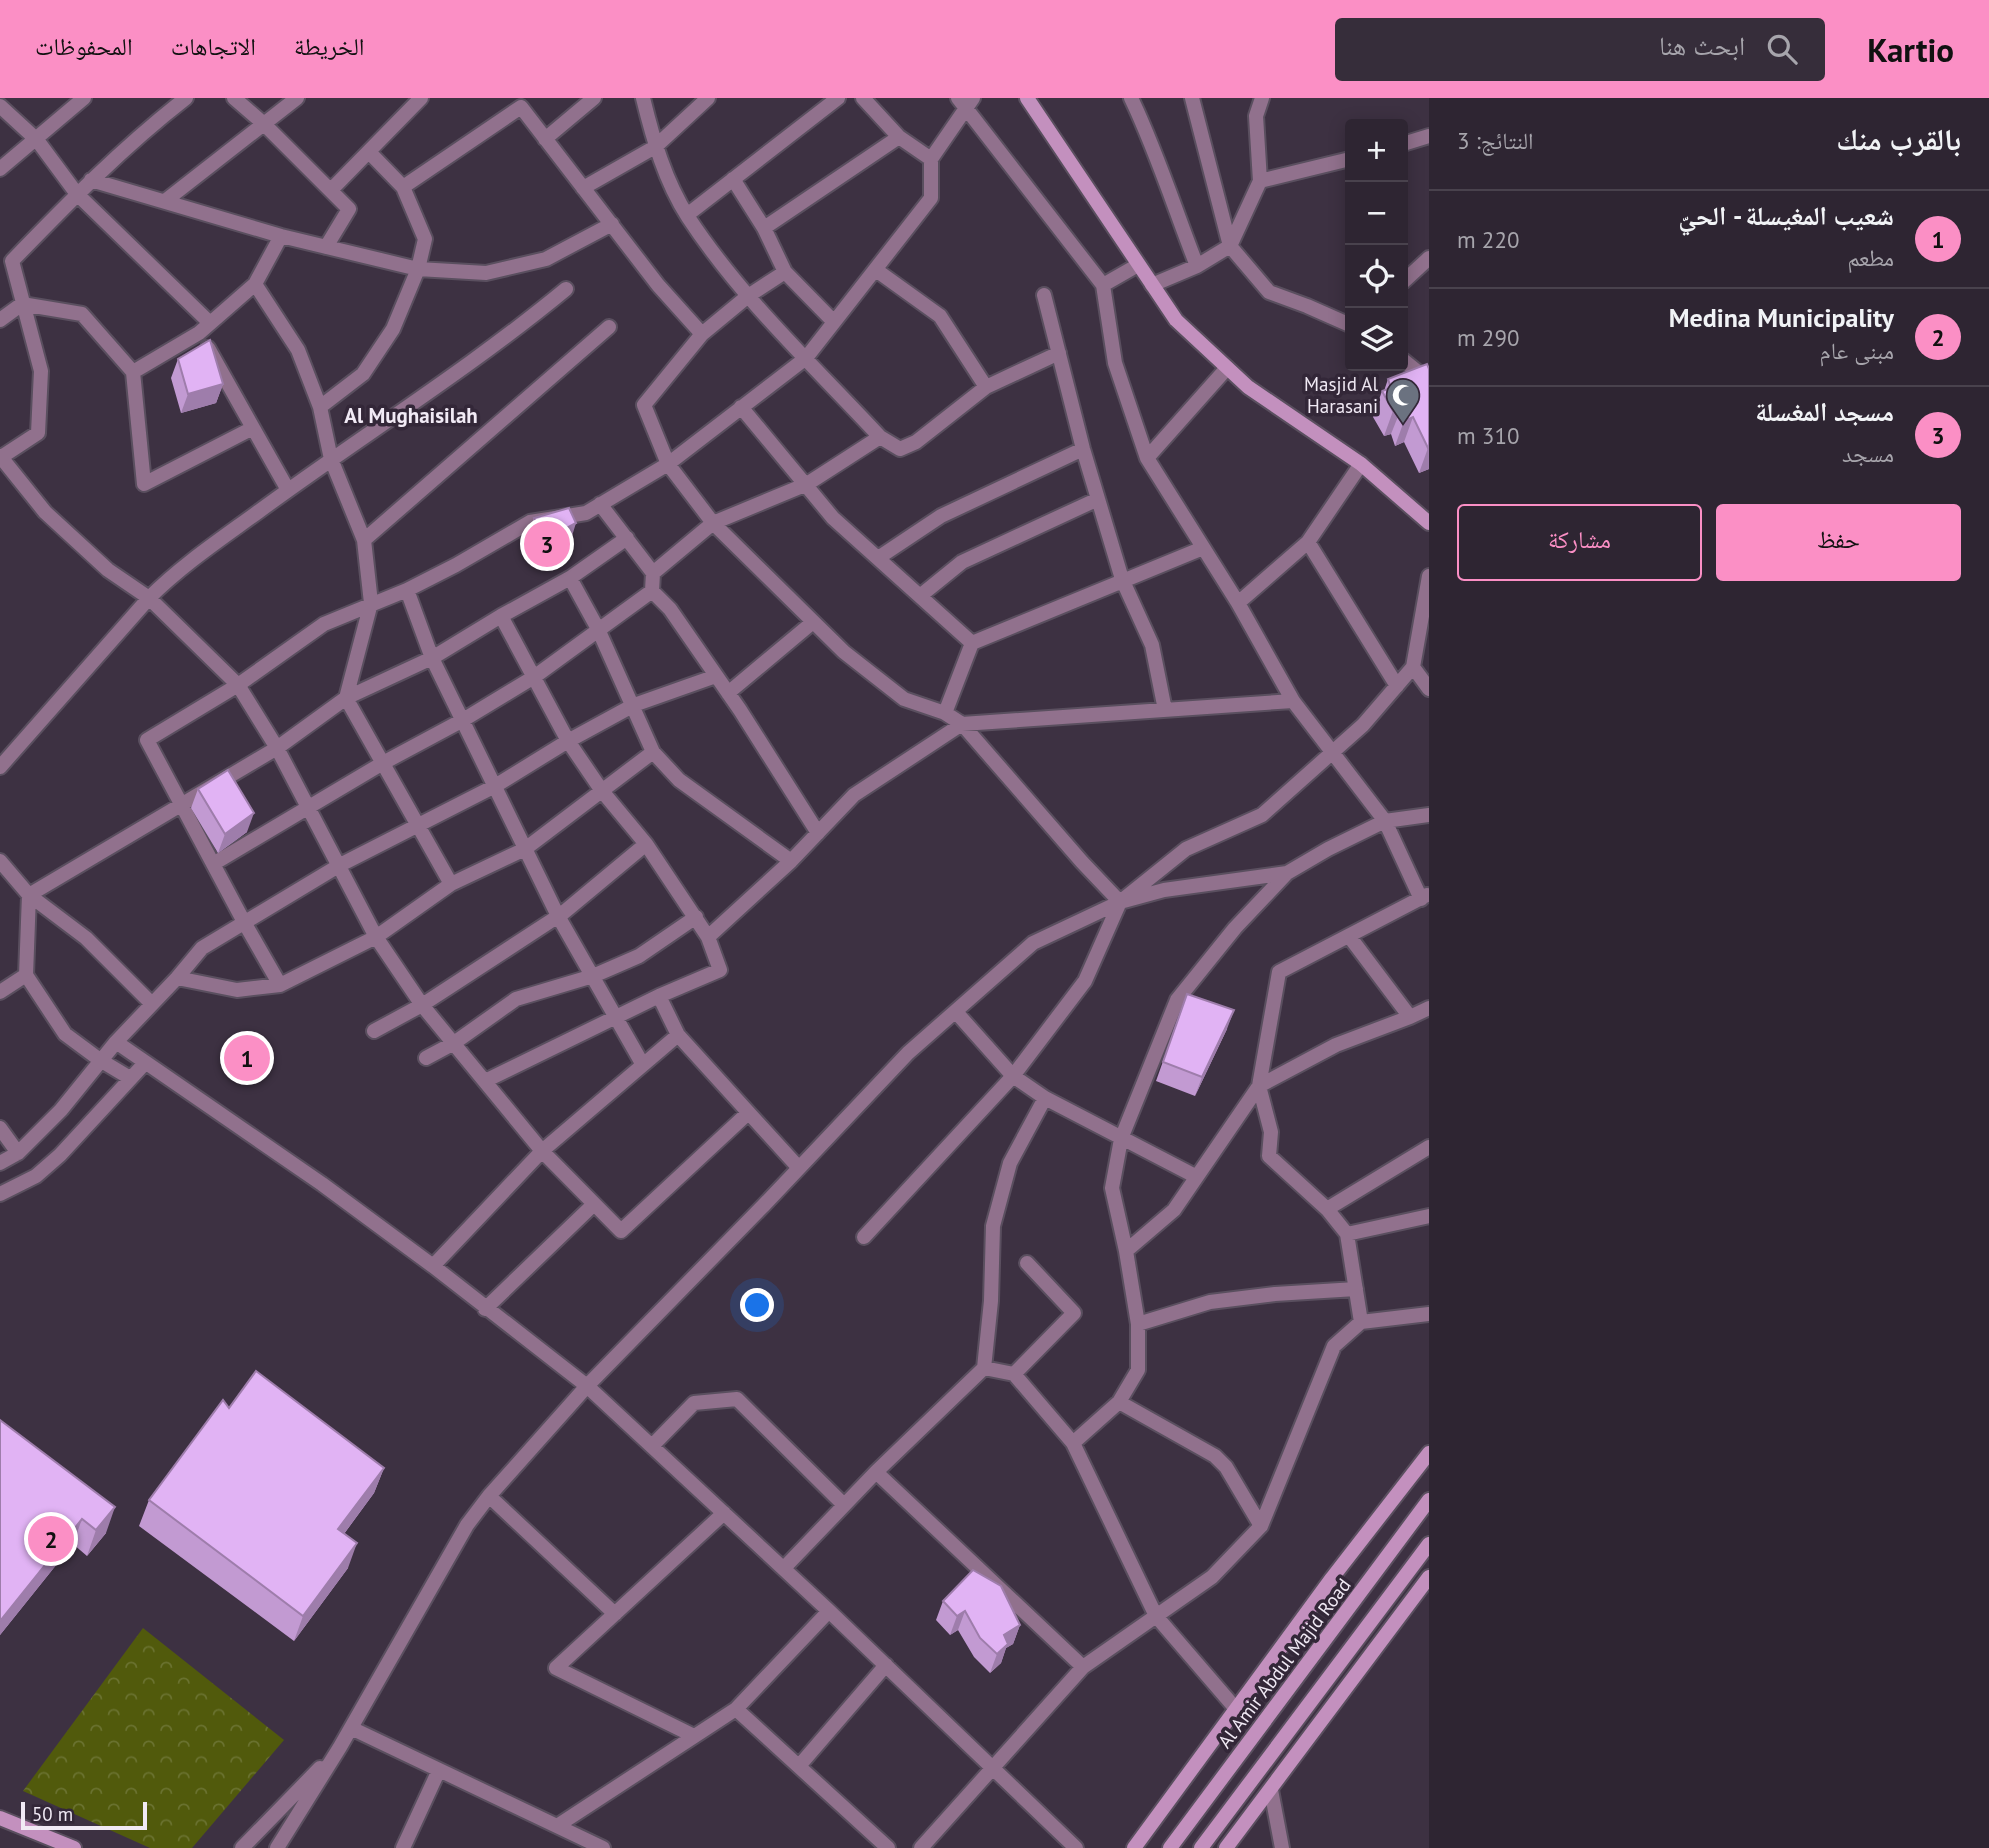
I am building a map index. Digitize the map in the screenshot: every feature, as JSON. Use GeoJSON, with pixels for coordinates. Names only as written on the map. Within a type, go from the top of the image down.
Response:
{"type":"FeatureCollection","features":[{"type":"Feature","properties":{"kind":"main road"},"geometry":{"type":"LineString","coordinates":[[1027,98],[1176,320],[1248,387],[1361,464],[1429,523]]}},
{"type":"Feature","properties":{"kind":"main road"},"geometry":{"type":"LineString","coordinates":[[1134,1848],[1332,1578],[1429,1453]]}},
{"type":"Feature","properties":{"kind":"main road","name":"Al Amir Abdul Majid Road"},"geometry":{"type":"LineString","coordinates":[[1170,1848],[1426,1504]]}},
{"type":"Feature","properties":{"kind":"main road"},"geometry":{"type":"LineString","coordinates":[[1201,1848],[1429,1544]]}},
{"type":"Feature","properties":{"kind":"main road"},"geometry":{"type":"LineString","coordinates":[[1226,1848],[1429,1577]]}},
{"type":"Feature","properties":{"kind":"main road"},"geometry":{"type":"LineString","coordinates":[[0,1818],[74,1848]]}},
{"type":"Feature","properties":{"kind":"street"},"geometry":{"type":"LineString","coordinates":[[0,169],[84,98]]}},
{"type":"Feature","properties":{"kind":"street"},"geometry":{"type":"LineString","coordinates":[[186,98],[141,134],[91,180],[12,261],[41,371],[38,433],[0,458],[45,512],[108,570],[149,598],[238,685],[309,806],[376,937],[422,1005],[542,1151],[621,1231],[748,1113]]}},
{"type":"Feature","properties":{"kind":"street"},"geometry":{"type":"LineString","coordinates":[[234,98],[264,124],[349,209],[326,247]]}},
{"type":"Feature","properties":{"kind":"street"},"geometry":{"type":"LineString","coordinates":[[165,201],[297,98]]}},
{"type":"Feature","properties":{"kind":"street"},"geometry":{"type":"LineString","coordinates":[[331,190],[421,98]]}},
{"type":"Feature","properties":{"kind":"street"},"geometry":{"type":"LineString","coordinates":[[545,139],[594,98]]}},
{"type":"Feature","properties":{"kind":"street"},"geometry":{"type":"LineString","coordinates":[[643,98],[654,147],[687,215],[748,296],[880,437],[900,449],[916,442],[986,387],[1059,353]]}},
{"type":"Feature","properties":{"kind":"street"},"geometry":{"type":"LineString","coordinates":[[583,188],[654,147],[708,98]]}},
{"type":"Feature","properties":{"kind":"street"},"geometry":{"type":"LineString","coordinates":[[687,215],[838,98]]}},
{"type":"Feature","properties":{"kind":"street"},"geometry":{"type":"LineString","coordinates":[[863,98],[899,137],[931,159]]}},
{"type":"Feature","properties":{"kind":"street"},"geometry":{"type":"LineString","coordinates":[[1131,98],[1147,131],[1198,266]]}},
{"type":"Feature","properties":{"kind":"street"},"geometry":{"type":"LineString","coordinates":[[1192,98],[1230,246],[1269,292],[1345,323]]}},
{"type":"Feature","properties":{"kind":"street"},"geometry":{"type":"LineString","coordinates":[[1152,285],[1198,266],[1230,246],[1260,181],[1256,116],[1262,98]]}},
{"type":"Feature","properties":{"kind":"street"},"geometry":{"type":"LineString","coordinates":[[280,985],[148,740],[238,685],[324,624],[407,590],[530,522],[586,513],[668,464],[806,358],[931,198],[931,159],[965,101],[1102,285],[1115,363],[1147,458],[1238,603],[1293,701],[1385,821],[1425,897],[1279,972],[1259,1086],[1174,1210],[1126,1251]]}},
{"type":"Feature","properties":{"kind":"street"},"geometry":{"type":"LineString","coordinates":[[0,106],[37,139],[77,194],[205,328],[253,428],[288,489]]}},
{"type":"Feature","properties":{"kind":"street"},"geometry":{"type":"LineString","coordinates":[[403,187],[521,107],[659,285],[702,334]]}},
{"type":"Feature","properties":{"kind":"street"},"geometry":{"type":"LineString","coordinates":[[1408,142],[1429,136]]}},
{"type":"Feature","properties":{"kind":"street"},"geometry":{"type":"LineString","coordinates":[[764,228],[899,137]]}},
{"type":"Feature","properties":{"kind":"street"},"geometry":{"type":"LineString","coordinates":[[320,407],[363,374],[393,329],[418,269],[425,239],[403,187],[369,152]]}},
{"type":"Feature","properties":{"kind":"street"},"geometry":{"type":"LineString","coordinates":[[1260,181],[1345,160]]}},
{"type":"Feature","properties":{"kind":"street"},"geometry":{"type":"LineString","coordinates":[[733,179],[764,228],[785,272],[834,322]]}},
{"type":"Feature","properties":{"kind":"street"},"geometry":{"type":"LineString","coordinates":[[91,180],[281,236],[418,269],[486,273],[534,262],[546,259],[612,224]]}},
{"type":"Feature","properties":{"kind":"street"},"geometry":{"type":"LineString","coordinates":[[133,372],[205,328],[255,284],[281,236]]}},
{"type":"Feature","properties":{"kind":"street"},"geometry":{"type":"LineString","coordinates":[[1408,277],[1429,258]]}},
{"type":"Feature","properties":{"kind":"street"},"geometry":{"type":"LineString","coordinates":[[1102,285],[1138,265]]}},
{"type":"Feature","properties":{"kind":"street"},"geometry":{"type":"LineString","coordinates":[[876,270],[940,316],[986,387]]}},
{"type":"Feature","properties":{"kind":"street"},"geometry":{"type":"LineString","coordinates":[[785,272],[748,296],[702,334],[644,405],[668,464],[713,523],[844,652],[904,699],[944,713],[962,724],[1120,902]]}},
{"type":"Feature","properties":{"kind":"street"},"geometry":{"type":"LineString","coordinates":[[255,284],[298,350],[320,407],[331,459],[364,540],[371,603],[346,698],[452,884]]}},
{"type":"Feature","properties":{"kind":"street"},"geometry":{"type":"LineString","coordinates":[[0,767],[170,576],[288,489],[509,336],[566,289]]}},
{"type":"Feature","properties":{"kind":"street"},"geometry":{"type":"LineString","coordinates":[[1044,295],[1083,449],[1122,579],[1152,645],[1165,710]]}},
{"type":"Feature","properties":{"kind":"street"},"geometry":{"type":"LineString","coordinates":[[0,320],[22,304],[82,314],[133,372],[144,484],[253,428]]}},
{"type":"Feature","properties":{"kind":"street"},"geometry":{"type":"LineString","coordinates":[[364,540],[609,327]]}},
{"type":"Feature","properties":{"kind":"street"},"geometry":{"type":"LineString","coordinates":[[1408,364],[1429,381]]}},
{"type":"Feature","properties":{"kind":"street"},"geometry":{"type":"LineString","coordinates":[[1147,458],[1227,368]]}},
{"type":"Feature","properties":{"kind":"street"},"geometry":{"type":"LineString","coordinates":[[741,407],[833,518],[972,643]]}},
{"type":"Feature","properties":{"kind":"street"},"geometry":{"type":"LineString","coordinates":[[653,573],[713,523],[807,484],[880,437]]}},
{"type":"Feature","properties":{"kind":"street"},"geometry":{"type":"LineString","coordinates":[[878,558],[941,516],[1083,449]]}},
{"type":"Feature","properties":{"kind":"street"},"geometry":{"type":"LineString","coordinates":[[1238,603],[1308,542],[1361,464]]}},
{"type":"Feature","properties":{"kind":"street"},"geometry":{"type":"LineString","coordinates":[[920,596],[962,562],[1098,499]]}},
{"type":"Feature","properties":{"kind":"street"},"geometry":{"type":"LineString","coordinates":[[600,504],[653,573],[652,591],[670,609],[716,676],[818,833]]}},
{"type":"Feature","properties":{"kind":"street"},"geometry":{"type":"LineString","coordinates":[[29,895],[277,748],[346,698],[432,658],[501,615],[570,578],[627,538]]}},
{"type":"Feature","properties":{"kind":"street"},"geometry":{"type":"LineString","coordinates":[[1308,542],[1397,686]]}},
{"type":"Feature","properties":{"kind":"street"},"geometry":{"type":"LineString","coordinates":[[944,713],[972,643],[1122,579],[1203,548]]}},
{"type":"Feature","properties":{"kind":"street"},"geometry":{"type":"LineString","coordinates":[[864,1237],[1013,1076],[1085,982],[1120,902],[1186,849],[1262,815],[1363,725],[1397,686],[1413,667],[1429,576]]}},
{"type":"Feature","properties":{"kind":"street"},"geometry":{"type":"LineString","coordinates":[[570,578],[598,629],[653,752],[679,780],[791,861]]}},
{"type":"Feature","properties":{"kind":"street"},"geometry":{"type":"LineString","coordinates":[[407,590],[432,658],[558,916],[643,1065]]}},
{"type":"Feature","properties":{"kind":"street"},"geometry":{"type":"LineString","coordinates":[[213,864],[534,677],[652,591]]}},
{"type":"Feature","properties":{"kind":"street"},"geometry":{"type":"LineString","coordinates":[[485,1081],[614,1017],[720,970],[708,937],[646,844],[602,791],[568,741],[501,615]]}},
{"type":"Feature","properties":{"kind":"street"},"geometry":{"type":"LineString","coordinates":[[727,693],[813,622]]}},
{"type":"Feature","properties":{"kind":"street"},"geometry":{"type":"LineString","coordinates":[[1413,667],[1429,689]]}},
{"type":"Feature","properties":{"kind":"street"},"geometry":{"type":"LineString","coordinates":[[0,1163],[18,1153],[61,1110],[100,1060],[202,948],[340,865],[495,786],[568,741],[634,705],[716,676]]}},
{"type":"Feature","properties":{"kind":"street"},"geometry":{"type":"LineString","coordinates":[[708,937],[791,861],[854,795],[962,724],[1293,701]]}},
{"type":"Feature","properties":{"kind":"street"},"geometry":{"type":"LineString","coordinates":[[177,978],[237,990],[280,985],[376,937],[452,884],[525,849],[653,752]]}},
{"type":"Feature","properties":{"kind":"street"},"geometry":{"type":"LineString","coordinates":[[1073,1443],[1119,1402],[1138,1370],[1138,1324],[1112,1188],[1121,1139],[1177,1000],[1235,928],[1287,873],[1385,821],[1429,815]]}},
{"type":"Feature","properties":{"kind":"street"},"geometry":{"type":"LineString","coordinates":[[374,1031],[422,1005],[558,916],[646,844]]}},
{"type":"Feature","properties":{"kind":"street"},"geometry":{"type":"LineString","coordinates":[[0,862],[29,895],[86,938],[152,1004]]}},
{"type":"Feature","properties":{"kind":"street"},"geometry":{"type":"LineString","coordinates":[[277,1848],[351,1728],[467,1525],[489,1496],[587,1386],[908,1053],[1032,943],[1120,902],[1164,890],[1287,873]]}},
{"type":"Feature","properties":{"kind":"street"},"geometry":{"type":"LineString","coordinates":[[29,895],[26,975],[65,1034],[130,1078]]}},
{"type":"Feature","properties":{"kind":"street"},"geometry":{"type":"LineString","coordinates":[[426,1058],[454,1043],[516,999],[593,976],[639,956],[695,918]]}},
{"type":"Feature","properties":{"kind":"street"},"geometry":{"type":"LineString","coordinates":[[1349,936],[1410,1017]]}},
{"type":"Feature","properties":{"kind":"street"},"geometry":{"type":"LineString","coordinates":[[0,992],[26,975]]}},
{"type":"Feature","properties":{"kind":"street"},"geometry":{"type":"LineString","coordinates":[[659,996],[678,1035],[799,1168]]}},
{"type":"Feature","properties":{"kind":"street"},"geometry":{"type":"LineString","coordinates":[[1259,1086],[1336,1045],[1429,1008]]}},
{"type":"Feature","properties":{"kind":"street"},"geometry":{"type":"LineString","coordinates":[[956,1012],[1013,1076],[1045,1098],[1195,1176]]}},
{"type":"Feature","properties":{"kind":"street"},"geometry":{"type":"LineString","coordinates":[[433,1266],[542,1151],[678,1035]]}},
{"type":"Feature","properties":{"kind":"street"},"geometry":{"type":"LineString","coordinates":[[116,1042],[322,1184],[587,1386],[829,1611],[1076,1848]]}},
{"type":"Feature","properties":{"kind":"street"},"geometry":{"type":"LineString","coordinates":[[0,1194],[36,1176],[60,1155],[145,1063]]}},
{"type":"Feature","properties":{"kind":"street"},"geometry":{"type":"LineString","coordinates":[[1259,1086],[1272,1132],[1269,1156],[1327,1209],[1347,1234],[1361,1322]]}},
{"type":"Feature","properties":{"kind":"street"},"geometry":{"type":"LineString","coordinates":[[784,1569],[876,1472],[984,1368],[991,1301],[993,1226],[1010,1163],[1045,1098]]}},
{"type":"Feature","properties":{"kind":"street"},"geometry":{"type":"LineString","coordinates":[[0,1128],[18,1153]]}},
{"type":"Feature","properties":{"kind":"street"},"geometry":{"type":"LineString","coordinates":[[1327,1209],[1429,1147]]}},
{"type":"Feature","properties":{"kind":"street"},"geometry":{"type":"LineString","coordinates":[[485,1309],[594,1204]]}},
{"type":"Feature","properties":{"kind":"street"},"geometry":{"type":"LineString","coordinates":[[1347,1234],[1429,1216]]}},
{"type":"Feature","properties":{"kind":"street"},"geometry":{"type":"LineString","coordinates":[[1014,1374],[1074,1312],[1027,1263]]}},
{"type":"Feature","properties":{"kind":"street"},"geometry":{"type":"LineString","coordinates":[[1138,1324],[1210,1302],[1275,1294],[1356,1289]]}},
{"type":"Feature","properties":{"kind":"street"},"geometry":{"type":"LineString","coordinates":[[921,1848],[1083,1667],[1212,1577],[1261,1526],[1334,1346],[1361,1322],[1429,1314]]}},
{"type":"Feature","properties":{"kind":"street"},"geometry":{"type":"LineString","coordinates":[[984,1368],[1014,1374],[1073,1443],[1156,1616],[1236,1709]]}},
{"type":"Feature","properties":{"kind":"street"},"geometry":{"type":"LineString","coordinates":[[652,1446],[694,1403],[737,1399],[844,1505]]}},
{"type":"Feature","properties":{"kind":"street"},"geometry":{"type":"LineString","coordinates":[[1119,1402],[1215,1456],[1235,1480],[1261,1526]]}},
{"type":"Feature","properties":{"kind":"street"},"geometry":{"type":"LineString","coordinates":[[876,1472],[1083,1667]]}},
{"type":"Feature","properties":{"kind":"street"},"geometry":{"type":"LineString","coordinates":[[489,1496],[615,1614]]}},
{"type":"Feature","properties":{"kind":"street"},"geometry":{"type":"LineString","coordinates":[[694,1736],[555,1668],[724,1513]]}},
{"type":"Feature","properties":{"kind":"street"},"geometry":{"type":"LineString","coordinates":[[557,1826],[736,1709],[829,1611]]}},
{"type":"Feature","properties":{"kind":"street"},"geometry":{"type":"LineString","coordinates":[[799,1766],[886,1665]]}},
{"type":"Feature","properties":{"kind":"street"},"geometry":{"type":"LineString","coordinates":[[736,1709],[888,1848]]}},
{"type":"Feature","properties":{"kind":"street"},"geometry":{"type":"LineString","coordinates":[[351,1728],[603,1848]]}},
{"type":"Feature","properties":{"kind":"street"},"geometry":{"type":"LineString","coordinates":[[242,1848],[340,1746]]}},
{"type":"Feature","properties":{"kind":"street"},"geometry":{"type":"LineString","coordinates":[[403,1848],[439,1770]]}},
{"type":"Feature","properties":{"kind":"street"},"geometry":{"type":"LineString","coordinates":[[1271,1790],[1282,1848]]}},
{"type":"Feature","properties":{"kind":"green space"},"geometry":{"type":"Polygon","coordinates":[[[143,1628],[284,1740],[192,1848],[150,1848],[23,1791],[143,1628]]]}},
{"type":"Feature","properties":{"kind":"building"},"geometry":{"type":"Polygon","coordinates":[[[210,340],[223,384],[188,394],[178,359],[210,340]]]}},
{"type":"Feature","properties":{"kind":"building"},"geometry":{"type":"Polygon","coordinates":[[[1427,364],[1428,448],[1413,417],[1404,421],[1401,409],[1393,411],[1382,391],[1391,388],[1388,379],[1427,364]]]}},
{"type":"Feature","properties":{"kind":"building"},"geometry":{"type":"Polygon","coordinates":[[[569,508],[576,523],[546,539],[534,518],[569,508]]]}},
{"type":"Feature","properties":{"kind":"building"},"geometry":{"type":"Polygon","coordinates":[[[228,770],[254,813],[225,834],[198,789],[228,770]]]}},
{"type":"Feature","properties":{"kind":"building"},"geometry":{"type":"Polygon","coordinates":[[[1187,994],[1234,1010],[1202,1077],[1163,1062],[1187,994]]]}},
{"type":"Feature","properties":{"kind":"building"},"geometry":{"type":"Polygon","coordinates":[[[256,1371],[384,1468],[338,1529],[357,1543],[303,1616],[149,1500],[223,1400],[229,1408],[256,1371]]]}},
{"type":"Feature","properties":{"kind":"building"},"geometry":{"type":"Polygon","coordinates":[[[0,1420],[115,1507],[96,1530],[82,1519],[0,1621],[0,1420]]]}},
{"type":"Feature","properties":{"kind":"building"},"geometry":{"type":"Polygon","coordinates":[[[973,1570],[1001,1586],[1020,1625],[1004,1635],[1008,1644],[997,1654],[980,1638],[965,1611],[957,1616],[943,1601],[973,1570]]]}},
{"type":"Feature","properties":{"kind":"place","name":"Masjid Al Harasani"},"geometry":{"type":"Point","coordinates":[1403,425]}},
{"type":"Feature","properties":{"kind":"place","name":"مسجد المغسلة"},"geometry":{"type":"Point","coordinates":[547,544]}},
{"type":"Feature","properties":{"kind":"place","name":"شعيب المغيسلة - الحيّ"},"geometry":{"type":"Point","coordinates":[247,1058]}},
{"type":"Feature","properties":{"kind":"place","name":"Medina Municipality"},"geometry":{"type":"Point","coordinates":[51,1539]}},
{"type":"Feature","properties":{"kind":"district","name":"Al Mughaisilah"},"geometry":{"type":"Point","coordinates":[411,415]}}]}
